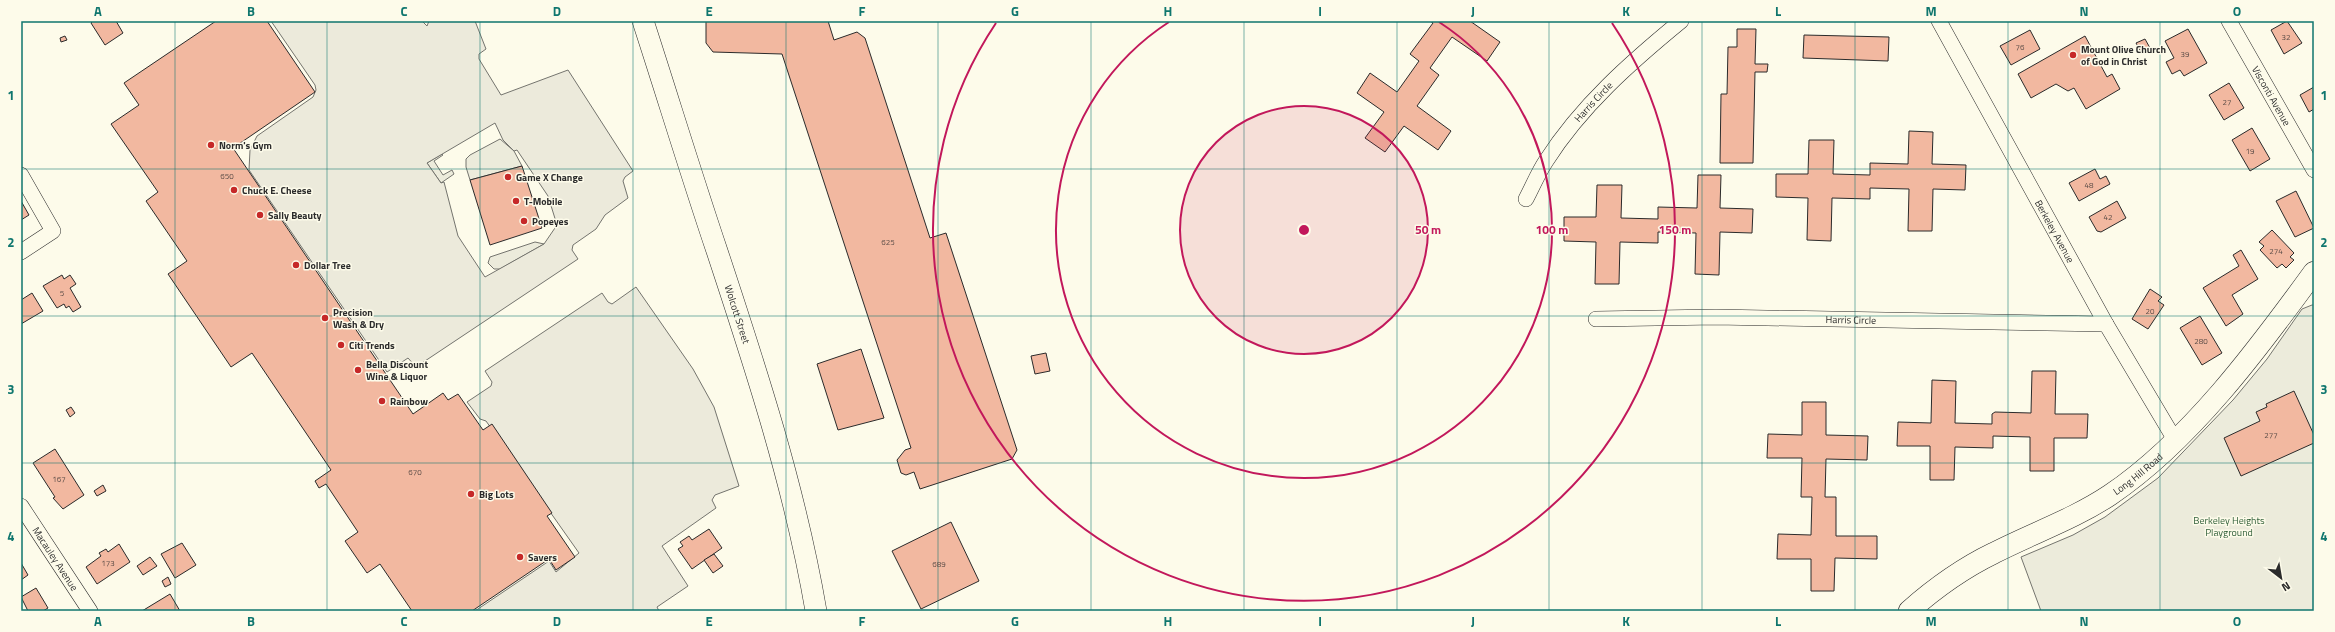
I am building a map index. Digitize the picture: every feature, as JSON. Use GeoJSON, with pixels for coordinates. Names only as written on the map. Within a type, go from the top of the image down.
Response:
{"type":"FeatureCollection","features":[{"type":"Feature","properties":{"kind":"main road","name":"Wolcott Street"},"geometry":{"type":"LineString","coordinates":[[643,21],[747,343],[784,465],[816,611]]}},
{"type":"Feature","properties":{"kind":"main road","name":"Long Hill Road"},"geometry":{"type":"LineString","coordinates":[[1909,611],[1942,585],[1977,562],[2058,524],[2110,495],[2143,470],[2175,440],[2234,376],[2314,272]]}},
{"type":"Feature","properties":{"kind":"street","name":"Harris Circle"},"geometry":{"type":"LineString","coordinates":[[1526,199],[1545,161],[1577,119],[1613,79],[1681,21]]}},
{"type":"Feature","properties":{"kind":"street","name":"Berkeley Avenue"},"geometry":{"type":"LineString","coordinates":[[1939,21],[2106,324],[2175,440]]}},
{"type":"Feature","properties":{"kind":"street","name":"Visconti Avenue"},"geometry":{"type":"LineString","coordinates":[[2229,21],[2314,170]]}},
{"type":"Feature","properties":{"kind":"street"},"geometry":{"type":"LineString","coordinates":[[21,175],[53,231],[21,252]]}},
{"type":"Feature","properties":{"kind":"street","name":"Harris Circle"},"geometry":{"type":"LineString","coordinates":[[1596,319],[1716,318],[2106,324]]}},
{"type":"Feature","properties":{"kind":"street","name":"Macauley Avenue"},"geometry":{"type":"LineString","coordinates":[[21,506],[90,611]]}},
{"type":"Feature","properties":{"kind":"green space"},"geometry":{"type":"Polygon","coordinates":[[[500,139],[514,151],[522,166],[470,180],[466,167],[466,159],[470,155],[500,139]]]}},
{"type":"Feature","properties":{"kind":"green space"},"geometry":{"type":"Polygon","coordinates":[[[442,154],[443,155],[434,161],[443,175],[452,170],[454,174],[441,183],[427,163],[442,154]]]}},
{"type":"Feature","properties":{"kind":"green space"},"geometry":{"type":"Polygon","coordinates":[[[535,242],[544,244],[500,269],[494,269],[488,263],[490,257],[535,242]]]}},
{"type":"Feature","properties":{"kind":"green space","name":"Berkeley Heights Playground"},"geometry":{"type":"Polygon","coordinates":[[[2314,305],[2314,611],[2041,611],[2021,557],[2073,535],[2105,517],[2158,478],[2233,400],[2267,359],[2302,309],[2314,305]]]}},
{"type":"Feature","properties":{"kind":"shaded area"},"geometry":{"type":"Polygon","coordinates":[[[271,21],[422,21],[427,26],[429,21],[475,21],[486,49],[479,54],[479,59],[501,95],[568,70],[633,171],[625,177],[623,181],[628,198],[605,215],[596,229],[573,245],[572,250],[578,259],[416,367],[408,358],[387,372],[249,170],[250,150],[257,136],[313,97],[316,90],[315,85],[271,21]],[[495,123],[427,163],[441,183],[444,182],[458,236],[485,277],[544,244],[557,225],[548,196],[517,150],[514,151],[503,140],[495,123]]]}},
{"type":"Feature","properties":{"kind":"shaded area"},"geometry":{"type":"Polygon","coordinates":[[[636,287],[693,369],[714,407],[739,486],[715,495],[712,500],[716,508],[662,546],[688,586],[657,607],[659,611],[475,611],[549,561],[556,572],[579,553],[486,421],[480,419],[467,402],[491,386],[492,382],[485,371],[602,293],[608,302],[612,304],[636,287]]]}},
{"type":"Feature","properties":{"kind":"building"},"geometry":{"type":"Polygon","coordinates":[[[93,21],[116,21],[123,33],[105,45],[91,23],[93,21]]]}},
{"type":"Feature","properties":{"kind":"building"},"geometry":{"type":"Polygon","coordinates":[[[216,21],[267,21],[315,92],[233,148],[413,414],[443,393],[448,400],[458,394],[483,430],[492,424],[552,513],[547,516],[575,557],[556,570],[549,559],[472,611],[412,611],[380,564],[367,573],[345,541],[358,532],[326,484],[319,488],[315,481],[331,470],[252,353],[231,367],[168,274],[187,261],[146,201],[158,192],[111,124],[139,105],[124,83],[216,21]]]}},
{"type":"Feature","properties":{"kind":"building"},"geometry":{"type":"Polygon","coordinates":[[[706,21],[828,21],[834,40],[857,32],[865,38],[930,238],[946,233],[1017,450],[1012,459],[920,489],[914,472],[906,475],[901,473],[897,460],[905,450],[911,448],[782,54],[713,52],[706,43],[706,21]]]}},
{"type":"Feature","properties":{"kind":"building"},"geometry":{"type":"Polygon","coordinates":[[[1430,21],[1470,21],[1500,42],[1487,61],[1452,37],[1430,68],[1439,75],[1417,106],[1451,131],[1438,150],[1404,126],[1385,152],[1365,138],[1384,112],[1357,93],[1370,73],[1397,92],[1419,61],[1410,54],[1433,23],[1430,21]]]}},
{"type":"Feature","properties":{"kind":"building"},"geometry":{"type":"Polygon","coordinates":[[[2287,21],[2302,43],[2284,54],[2271,30],[2287,21]]]}},
{"type":"Feature","properties":{"kind":"building"},"geometry":{"type":"Polygon","coordinates":[[[1737,29],[1756,29],[1755,64],[1768,64],[1767,72],[1755,72],[1753,163],[1720,163],[1721,94],[1727,94],[1728,47],[1737,47],[1737,29]]]}},
{"type":"Feature","properties":{"kind":"building"},"geometry":{"type":"Polygon","coordinates":[[[2188,29],[2207,63],[2184,76],[2180,70],[2172,74],[2166,62],[2174,58],[2165,41],[2188,29]]]}},
{"type":"Feature","properties":{"kind":"building"},"geometry":{"type":"Polygon","coordinates":[[[2030,30],[2040,49],[2011,65],[2000,46],[2030,30]]]}},
{"type":"Feature","properties":{"kind":"building"},"geometry":{"type":"Polygon","coordinates":[[[1804,35],[1889,37],[1888,61],[1803,58],[1804,35]]]}},
{"type":"Feature","properties":{"kind":"building"},"geometry":{"type":"Polygon","coordinates":[[[65,36],[67,40],[61,42],[60,38],[65,36]]]}},
{"type":"Feature","properties":{"kind":"building","name":"Mount Olive Church of God in Christ"},"geometry":{"type":"Polygon","coordinates":[[[2085,36],[2107,77],[2112,74],[2120,89],[2086,109],[2074,88],[2068,91],[2056,84],[2031,98],[2018,74],[2085,36]]]}},
{"type":"Feature","properties":{"kind":"building"},"geometry":{"type":"Polygon","coordinates":[[[2145,39],[2150,48],[2141,52],[2136,43],[2145,39]]]}},
{"type":"Feature","properties":{"kind":"building"},"geometry":{"type":"Polygon","coordinates":[[[2229,83],[2244,108],[2224,120],[2209,95],[2229,83]]]}},
{"type":"Feature","properties":{"kind":"building"},"geometry":{"type":"Polygon","coordinates":[[[2314,87],[2314,109],[2309,112],[2300,95],[2314,87]]]}},
{"type":"Feature","properties":{"kind":"building"},"geometry":{"type":"Polygon","coordinates":[[[2252,128],[2270,159],[2250,171],[2232,140],[2252,128]]]}},
{"type":"Feature","properties":{"kind":"building"},"geometry":{"type":"Polygon","coordinates":[[[1909,131],[1933,132],[1932,164],[1966,165],[1965,190],[1933,189],[1932,231],[1908,231],[1909,189],[1870,188],[1870,199],[1832,198],[1831,241],[1807,240],[1808,198],[1776,197],[1776,174],[1808,174],[1809,140],[1834,140],[1833,174],[1870,175],[1870,163],[1908,164],[1909,131]]]}},
{"type":"Feature","properties":{"kind":"building"},"geometry":{"type":"Polygon","coordinates":[[[522,166],[542,228],[490,245],[470,180],[522,166]]]}},
{"type":"Feature","properties":{"kind":"building"},"geometry":{"type":"Polygon","coordinates":[[[2095,169],[2100,179],[2106,176],[2110,184],[2079,201],[2069,183],[2095,169]]]}},
{"type":"Feature","properties":{"kind":"building"},"geometry":{"type":"Polygon","coordinates":[[[1698,175],[1721,175],[1720,208],[1753,209],[1752,233],[1720,232],[1719,275],[1695,274],[1696,233],[1658,232],[1658,243],[1620,242],[1619,284],[1595,284],[1596,242],[1564,241],[1564,217],[1596,217],[1597,185],[1622,185],[1621,218],[1658,219],[1658,207],[1697,208],[1698,175]]]}},
{"type":"Feature","properties":{"kind":"building"},"geometry":{"type":"Polygon","coordinates":[[[2296,191],[2314,228],[2295,237],[2276,201],[2296,191]]]}},
{"type":"Feature","properties":{"kind":"building"},"geometry":{"type":"Polygon","coordinates":[[[21,201],[29,215],[21,220],[21,201]]]}},
{"type":"Feature","properties":{"kind":"building"},"geometry":{"type":"Polygon","coordinates":[[[2117,201],[2126,218],[2101,232],[2097,231],[2089,217],[2117,201]]]}},
{"type":"Feature","properties":{"kind":"building"},"geometry":{"type":"Polygon","coordinates":[[[2272,230],[2294,253],[2290,257],[2294,260],[2286,268],[2282,264],[2277,268],[2260,250],[2264,246],[2259,242],[2272,230]]]}},
{"type":"Feature","properties":{"kind":"building"},"geometry":{"type":"Polygon","coordinates":[[[2241,250],[2258,279],[2232,295],[2243,314],[2226,326],[2203,288],[2239,266],[2233,255],[2241,250]]]}},
{"type":"Feature","properties":{"kind":"building"},"geometry":{"type":"Polygon","coordinates":[[[62,275],[64,279],[70,275],[76,284],[70,288],[81,307],[73,312],[69,306],[66,308],[64,304],[57,308],[43,286],[62,275]]]}},
{"type":"Feature","properties":{"kind":"building"},"geometry":{"type":"Polygon","coordinates":[[[2150,289],[2162,297],[2158,301],[2164,305],[2148,329],[2132,319],[2150,289]]]}},
{"type":"Feature","properties":{"kind":"building"},"geometry":{"type":"Polygon","coordinates":[[[32,293],[43,311],[21,324],[21,300],[32,293]]]}},
{"type":"Feature","properties":{"kind":"building"},"geometry":{"type":"Polygon","coordinates":[[[2200,316],[2222,353],[2202,365],[2180,328],[2200,316]]]}},
{"type":"Feature","properties":{"kind":"building"},"geometry":{"type":"Polygon","coordinates":[[[861,349],[884,418],[838,430],[817,364],[861,349]]]}},
{"type":"Feature","properties":{"kind":"building"},"geometry":{"type":"Polygon","coordinates":[[[1046,353],[1050,371],[1035,374],[1031,356],[1046,353]]]}},
{"type":"Feature","properties":{"kind":"building"},"geometry":{"type":"Polygon","coordinates":[[[2032,371],[2056,371],[2055,414],[2088,414],[2087,438],[2054,438],[2054,471],[2030,471],[2030,437],[1993,436],[1993,448],[1955,447],[1954,480],[1930,480],[1930,446],[1897,446],[1898,422],[1931,423],[1932,380],[1956,381],[1955,423],[1992,424],[1992,414],[1995,412],[2031,413],[2032,371]]]}},
{"type":"Feature","properties":{"kind":"building"},"geometry":{"type":"Polygon","coordinates":[[[2294,391],[2314,435],[2314,443],[2241,476],[2224,438],[2260,421],[2256,412],[2267,407],[2266,404],[2294,391]]]}},
{"type":"Feature","properties":{"kind":"building"},"geometry":{"type":"Polygon","coordinates":[[[1802,402],[1826,402],[1826,435],[1868,436],[1867,460],[1826,459],[1825,497],[1836,497],[1836,536],[1877,536],[1877,559],[1835,558],[1834,591],[1811,591],[1811,559],[1777,559],[1778,534],[1811,535],[1812,497],[1801,497],[1802,458],[1767,458],[1768,434],[1802,435],[1802,402]]]}},
{"type":"Feature","properties":{"kind":"building"},"geometry":{"type":"Polygon","coordinates":[[[71,407],[75,413],[70,417],[66,410],[71,407]]]}},
{"type":"Feature","properties":{"kind":"building"},"geometry":{"type":"Polygon","coordinates":[[[55,449],[84,495],[63,509],[53,498],[55,497],[33,463],[55,449]]]}},
{"type":"Feature","properties":{"kind":"building"},"geometry":{"type":"Polygon","coordinates":[[[103,485],[106,491],[97,496],[94,491],[103,485]]]}},
{"type":"Feature","properties":{"kind":"building"},"geometry":{"type":"Polygon","coordinates":[[[951,522],[979,581],[921,609],[892,551],[951,522]]]}},
{"type":"Feature","properties":{"kind":"building"},"geometry":{"type":"Polygon","coordinates":[[[709,529],[722,548],[692,569],[678,549],[683,546],[680,542],[689,536],[692,540],[709,529]]]}},
{"type":"Feature","properties":{"kind":"building"},"geometry":{"type":"Polygon","coordinates":[[[182,543],[196,565],[175,578],[161,554],[182,543]]]}},
{"type":"Feature","properties":{"kind":"building"},"geometry":{"type":"Polygon","coordinates":[[[119,544],[130,562],[97,584],[86,567],[101,556],[99,553],[106,549],[108,552],[119,544]]]}},
{"type":"Feature","properties":{"kind":"building"},"geometry":{"type":"Polygon","coordinates":[[[714,554],[723,566],[713,573],[704,560],[714,554]]]}},
{"type":"Feature","properties":{"kind":"building"},"geometry":{"type":"Polygon","coordinates":[[[150,557],[157,566],[143,575],[137,566],[150,557]]]}},
{"type":"Feature","properties":{"kind":"building"},"geometry":{"type":"Polygon","coordinates":[[[21,563],[28,575],[21,580],[21,563]]]}},
{"type":"Feature","properties":{"kind":"building"},"geometry":{"type":"Polygon","coordinates":[[[168,577],[171,584],[165,587],[162,581],[168,577]]]}},
{"type":"Feature","properties":{"kind":"building"},"geometry":{"type":"Polygon","coordinates":[[[36,588],[48,608],[43,611],[28,611],[21,597],[36,588]]]}},
{"type":"Feature","properties":{"kind":"building"},"geometry":{"type":"Polygon","coordinates":[[[170,594],[180,611],[142,611],[170,594]]]}},
{"type":"Feature","properties":{"kind":"place","name":"Mount Olive Church of God in Christ"},"geometry":{"type":"Point","coordinates":[2073,55]}},
{"type":"Feature","properties":{"kind":"place","name":"Norm's Gym"},"geometry":{"type":"Point","coordinates":[211,145]}},
{"type":"Feature","properties":{"kind":"place","name":"Game X Change"},"geometry":{"type":"Point","coordinates":[508,177]}},
{"type":"Feature","properties":{"kind":"place","name":"Chuck E. Cheese"},"geometry":{"type":"Point","coordinates":[234,190]}},
{"type":"Feature","properties":{"kind":"place","name":"T-Mobile"},"geometry":{"type":"Point","coordinates":[516,201]}},
{"type":"Feature","properties":{"kind":"place","name":"Sally Beauty"},"geometry":{"type":"Point","coordinates":[260,215]}},
{"type":"Feature","properties":{"kind":"place","name":"Popeyes"},"geometry":{"type":"Point","coordinates":[524,221]}},
{"type":"Feature","properties":{"kind":"place","name":"Dollar Tree"},"geometry":{"type":"Point","coordinates":[296,265]}},
{"type":"Feature","properties":{"kind":"place","name":"Precision Wash & Dry"},"geometry":{"type":"Point","coordinates":[325,318]}},
{"type":"Feature","properties":{"kind":"place","name":"Citi Trends"},"geometry":{"type":"Point","coordinates":[341,345]}},
{"type":"Feature","properties":{"kind":"place","name":"Bella Discount Wine & Liquor"},"geometry":{"type":"Point","coordinates":[358,370]}},
{"type":"Feature","properties":{"kind":"place","name":"Rainbow"},"geometry":{"type":"Point","coordinates":[382,401]}},
{"type":"Feature","properties":{"kind":"place","name":"Big Lots"},"geometry":{"type":"Point","coordinates":[471,494]}},
{"type":"Feature","properties":{"kind":"place","name":"Savers"},"geometry":{"type":"Point","coordinates":[520,557]}}]}
